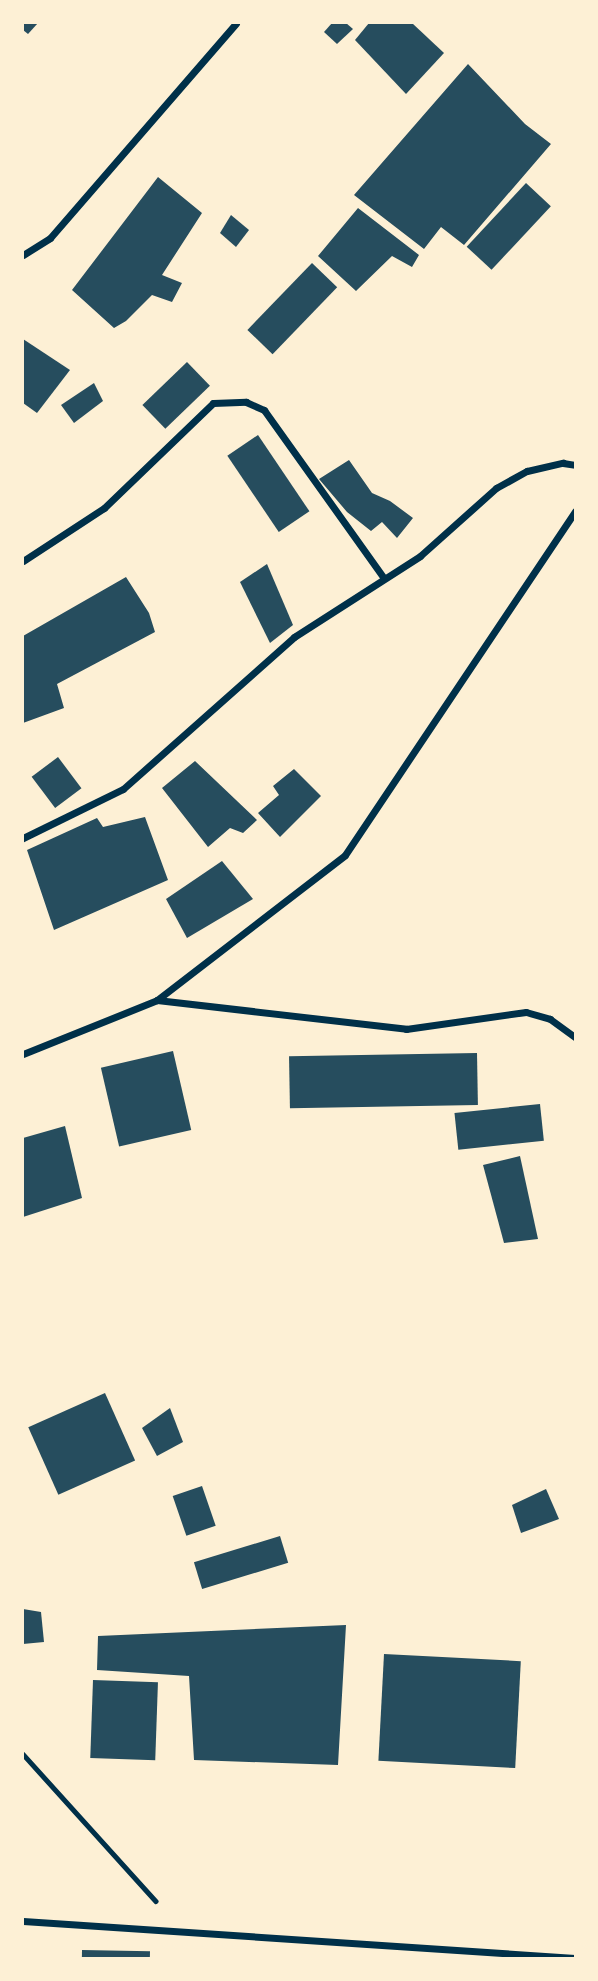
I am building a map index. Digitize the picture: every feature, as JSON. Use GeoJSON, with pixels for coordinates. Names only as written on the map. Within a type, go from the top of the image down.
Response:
{"type":"FeatureCollection","features":[{"type":"Feature","properties":{"kind":"street"},"geometry":{"type":"LineString","coordinates":[[23,255],[50,238],[236,23]]}},
{"type":"Feature","properties":{"kind":"street"},"geometry":{"type":"LineString","coordinates":[[23,561],[104,508],[213,403],[246,402],[264,410],[384,578]]}},
{"type":"Feature","properties":{"kind":"street"},"geometry":{"type":"LineString","coordinates":[[23,838],[123,789],[294,637],[420,556],[496,488],[527,471],[563,463],[575,465]]}},
{"type":"Feature","properties":{"kind":"street"},"geometry":{"type":"LineString","coordinates":[[23,1054],[157,1000],[345,855],[575,511]]}},
{"type":"Feature","properties":{"kind":"street"},"geometry":{"type":"LineString","coordinates":[[157,1000],[406,1030],[526,1012],[550,1019],[575,1037]]}},
{"type":"Feature","properties":{"kind":"street"},"geometry":{"type":"LineString","coordinates":[[23,1921],[185,1934],[575,1958]]}},
{"type":"Feature","properties":{"kind":"path"},"geometry":{"type":"LineString","coordinates":[[23,1754],[185,1934]]}},
{"type":"Feature","properties":{"kind":"building"},"geometry":{"type":"Polygon","coordinates":[[[23,23],[38,23],[28,34],[23,30],[23,23]]]}},
{"type":"Feature","properties":{"kind":"building"},"geometry":{"type":"Polygon","coordinates":[[[332,23],[346,23],[353,29],[337,44],[324,32],[332,23]]]}},
{"type":"Feature","properties":{"kind":"building"},"geometry":{"type":"Polygon","coordinates":[[[369,23],[412,23],[444,53],[406,94],[355,40],[369,23]]]}},
{"type":"Feature","properties":{"kind":"building"},"geometry":{"type":"Polygon","coordinates":[[[468,64],[525,124],[551,144],[464,245],[441,227],[424,249],[354,195],[468,64]]]}},
{"type":"Feature","properties":{"kind":"building"},"geometry":{"type":"Polygon","coordinates":[[[158,177],[202,213],[162,275],[182,283],[172,302],[152,295],[126,321],[114,328],[72,290],[158,177]]]}},
{"type":"Feature","properties":{"kind":"building"},"geometry":{"type":"Polygon","coordinates":[[[526,183],[551,206],[492,270],[467,247],[526,183]]]}},
{"type":"Feature","properties":{"kind":"building"},"geometry":{"type":"Polygon","coordinates":[[[358,208],[419,255],[412,267],[392,256],[356,291],[318,256],[358,208]]]}},
{"type":"Feature","properties":{"kind":"building"},"geometry":{"type":"Polygon","coordinates":[[[231,215],[249,230],[236,247],[220,233],[231,215]]]}},
{"type":"Feature","properties":{"kind":"building"},"geometry":{"type":"Polygon","coordinates":[[[312,263],[337,287],[273,354],[247,330],[312,263]]]}},
{"type":"Feature","properties":{"kind":"building"},"geometry":{"type":"Polygon","coordinates":[[[23,339],[70,370],[37,413],[23,403],[23,339]]]}},
{"type":"Feature","properties":{"kind":"building"},"geometry":{"type":"Polygon","coordinates":[[[187,362],[210,386],[165,429],[142,405],[187,362]]]}},
{"type":"Feature","properties":{"kind":"building"},"geometry":{"type":"Polygon","coordinates":[[[94,383],[103,401],[74,423],[61,405],[94,383]]]}},
{"type":"Feature","properties":{"kind":"building"},"geometry":{"type":"Polygon","coordinates":[[[258,435],[309,511],[279,532],[227,456],[258,435]]]}},
{"type":"Feature","properties":{"kind":"building"},"geometry":{"type":"Polygon","coordinates":[[[349,460],[372,493],[390,501],[413,518],[397,538],[382,522],[371,531],[347,512],[319,479],[349,460]]]}},
{"type":"Feature","properties":{"kind":"building"},"geometry":{"type":"Polygon","coordinates":[[[267,564],[293,625],[270,643],[240,582],[267,564]]]}},
{"type":"Feature","properties":{"kind":"building"},"geometry":{"type":"Polygon","coordinates":[[[126,577],[149,613],[155,632],[57,684],[64,708],[23,723],[23,636],[126,577]]]}},
{"type":"Feature","properties":{"kind":"building"},"geometry":{"type":"Polygon","coordinates":[[[58,757],[81,788],[55,808],[32,777],[58,757]]]}},
{"type":"Feature","properties":{"kind":"building"},"geometry":{"type":"Polygon","coordinates":[[[195,761],[257,820],[243,833],[230,828],[208,847],[162,788],[195,761]]]}},
{"type":"Feature","properties":{"kind":"building"},"geometry":{"type":"Polygon","coordinates":[[[294,769],[321,796],[280,837],[258,813],[279,795],[273,786],[294,769]]]}},
{"type":"Feature","properties":{"kind":"building"},"geometry":{"type":"Polygon","coordinates":[[[145,817],[168,880],[54,930],[27,850],[97,818],[103,827],[145,817]]]}},
{"type":"Feature","properties":{"kind":"building"},"geometry":{"type":"Polygon","coordinates":[[[222,861],[253,899],[187,938],[166,899],[222,861]]]}},
{"type":"Feature","properties":{"kind":"building"},"geometry":{"type":"Polygon","coordinates":[[[173,1051],[191,1130],[119,1147],[101,1068],[173,1051]]]}},
{"type":"Feature","properties":{"kind":"building"},"geometry":{"type":"Polygon","coordinates":[[[477,1053],[478,1105],[290,1108],[289,1056],[477,1053]]]}},
{"type":"Feature","properties":{"kind":"building"},"geometry":{"type":"Polygon","coordinates":[[[540,1104],[544,1141],[458,1150],[454,1113],[540,1104]]]}},
{"type":"Feature","properties":{"kind":"building"},"geometry":{"type":"Polygon","coordinates":[[[65,1126],[82,1198],[23,1217],[23,1138],[65,1126]]]}},
{"type":"Feature","properties":{"kind":"building"},"geometry":{"type":"Polygon","coordinates":[[[520,1156],[538,1239],[504,1243],[483,1165],[520,1156]]]}},
{"type":"Feature","properties":{"kind":"building"},"geometry":{"type":"Polygon","coordinates":[[[105,1393],[135,1461],[58,1495],[28,1427],[105,1393]]]}},
{"type":"Feature","properties":{"kind":"building"},"geometry":{"type":"Polygon","coordinates":[[[170,1408],[183,1442],[157,1456],[142,1428],[170,1408]]]}},
{"type":"Feature","properties":{"kind":"building"},"geometry":{"type":"Polygon","coordinates":[[[202,1486],[216,1526],[186,1536],[173,1496],[202,1486]]]}},
{"type":"Feature","properties":{"kind":"building"},"geometry":{"type":"Polygon","coordinates":[[[546,1489],[559,1519],[521,1533],[512,1505],[546,1489]]]}},
{"type":"Feature","properties":{"kind":"building"},"geometry":{"type":"Polygon","coordinates":[[[280,1536],[288,1563],[202,1589],[194,1562],[280,1536]]]}},
{"type":"Feature","properties":{"kind":"building"},"geometry":{"type":"Polygon","coordinates":[[[23,1609],[41,1612],[44,1642],[23,1644],[23,1609]]]}},
{"type":"Feature","properties":{"kind":"building"},"geometry":{"type":"Polygon","coordinates":[[[346,1625],[338,1765],[194,1760],[189,1676],[97,1670],[98,1636],[346,1625]]]}},
{"type":"Feature","properties":{"kind":"building"},"geometry":{"type":"Polygon","coordinates":[[[384,1654],[521,1661],[515,1768],[378,1761],[384,1654]]]}},
{"type":"Feature","properties":{"kind":"building"},"geometry":{"type":"Polygon","coordinates":[[[93,1680],[158,1682],[155,1760],[90,1758],[93,1680]]]}},
{"type":"Feature","properties":{"kind":"building"},"geometry":{"type":"Polygon","coordinates":[[[82,1950],[150,1951],[150,1958],[82,1958],[82,1950]]]}}]}
